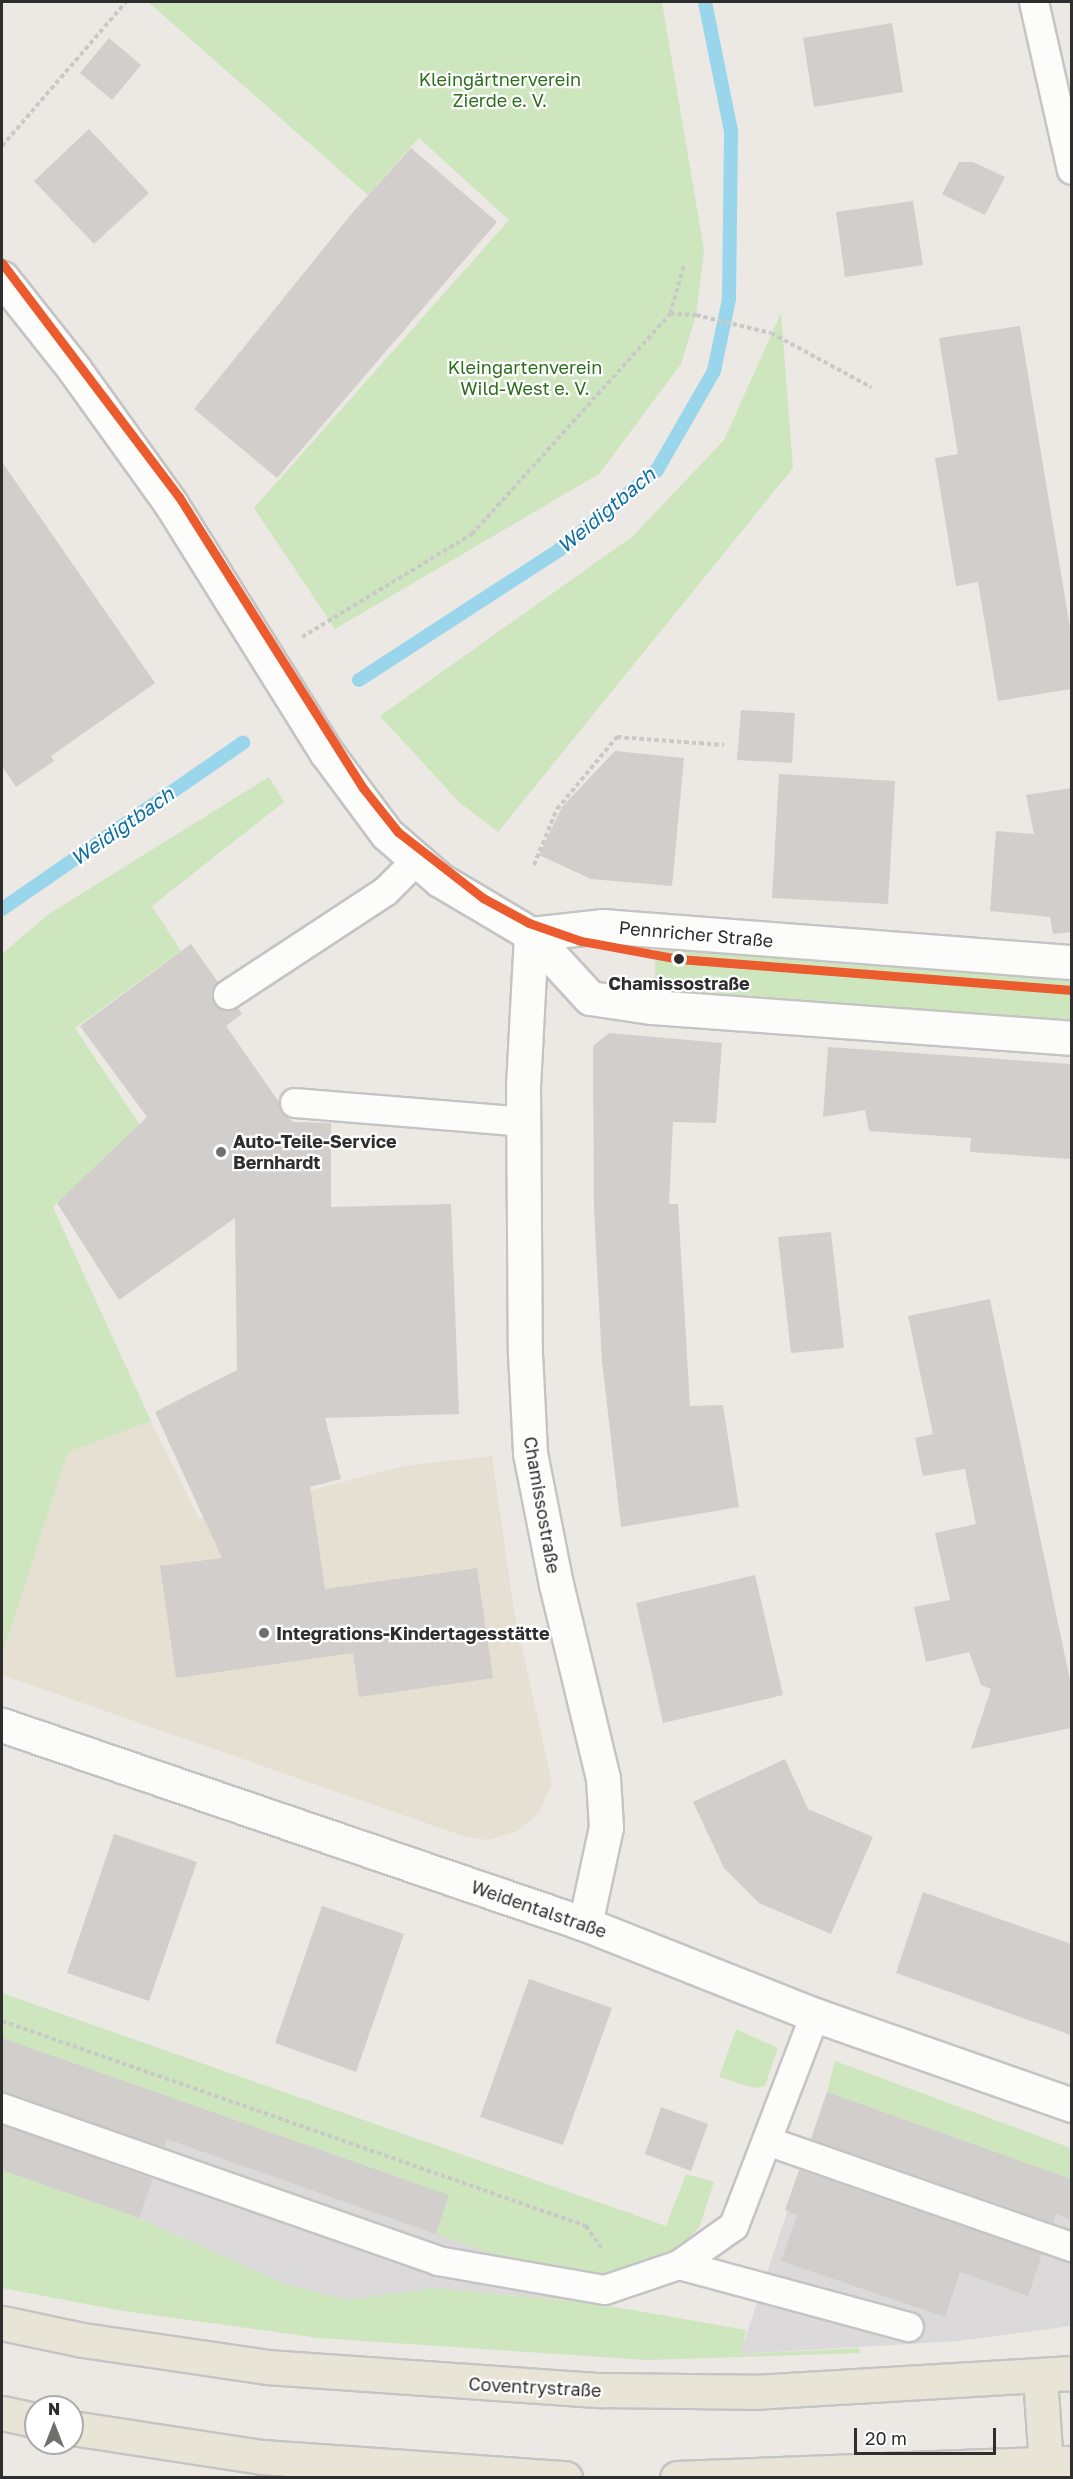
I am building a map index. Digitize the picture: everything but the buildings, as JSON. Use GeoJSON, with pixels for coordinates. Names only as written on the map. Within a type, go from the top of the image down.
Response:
{"type":"FeatureCollection","features":[{"type":"Feature","properties":{"kind":"main road","name":"Coventrystraße"},"geometry":{"type":"LineString","coordinates":[[2,2323],[82,2340],[267,2367],[600,2391],[753,2392],[1056,2375]]}},
{"type":"Feature","properties":{"kind":"main road"},"geometry":{"type":"LineString","coordinates":[[677,2478],[1055,2469],[1056,2375]]}},
{"type":"Feature","properties":{"kind":"main road"},"geometry":{"type":"LineString","coordinates":[[2,2413],[24,2418]]}},
{"type":"Feature","properties":{"kind":"main road"},"geometry":{"type":"LineString","coordinates":[[84,2430],[262,2457],[565,2478]]}},
{"type":"Feature","properties":{"kind":"street"},"geometry":{"type":"LineString","coordinates":[[2,278],[74,369],[171,504],[354,792],[416,861],[478,906],[531,934],[590,998],[651,1007],[1071,1038]]}},
{"type":"Feature","properties":{"kind":"street","name":"Pennricher Straße"},"geometry":{"type":"LineString","coordinates":[[531,934],[602,926],[1071,962]]}},
{"type":"Feature","properties":{"kind":"street","name":"Chamissostraße"},"geometry":{"type":"LineString","coordinates":[[531,934],[524,1122],[525,1353],[530,1453],[556,1584],[603,1778],[606,1827],[585,1924]]}},
{"type":"Feature","properties":{"kind":"street","name":"Weidentalstraße"},"geometry":{"type":"LineString","coordinates":[[2,1725],[585,1924],[815,2015],[1071,2105]]}},
{"type":"Feature","properties":{"kind":"lane"},"geometry":{"type":"LineString","coordinates":[[1034,2],[1071,170]]}},
{"type":"Feature","properties":{"kind":"lane"},"geometry":{"type":"LineString","coordinates":[[228,995],[385,892],[416,861]]}},
{"type":"Feature","properties":{"kind":"lane"},"geometry":{"type":"LineString","coordinates":[[295,1102],[524,1122]]}},
{"type":"Feature","properties":{"kind":"lane"},"geometry":{"type":"LineString","coordinates":[[2,2109],[438,2261],[605,2290],[628,2285],[680,2265],[734,2226],[815,2015]]}},
{"type":"Feature","properties":{"kind":"lane"},"geometry":{"type":"LineString","coordinates":[[767,2141],[1071,2247]]}},
{"type":"Feature","properties":{"kind":"lane"},"geometry":{"type":"LineString","coordinates":[[680,2265],[909,2327]]}},
{"type":"Feature","properties":{"kind":"path"},"geometry":{"type":"LineString","coordinates":[[2,146],[126,2]]}},
{"type":"Feature","properties":{"kind":"path"},"geometry":{"type":"LineString","coordinates":[[329,620],[472,534],[670,314],[684,265]]}},
{"type":"Feature","properties":{"kind":"path"},"geometry":{"type":"LineString","coordinates":[[670,314],[696,315],[771,333],[872,387]]}},
{"type":"Feature","properties":{"kind":"path"},"geometry":{"type":"LineString","coordinates":[[534,865],[557,809],[617,737],[724,745]]}},
{"type":"Feature","properties":{"kind":"path"},"geometry":{"type":"LineString","coordinates":[[2,2021],[586,2226],[628,2285]]}},
{"type":"Feature","properties":{"kind":"shaded area","name":"Integrations-Kindertagesstätte"},"geometry":{"type":"Polygon","coordinates":[[[151,1421],[199,1519],[404,1466],[492,1456],[514,1610],[552,1783],[539,1813],[516,1832],[487,1840],[463,1836],[2,1675],[2,1655],[68,1452],[151,1421]]]}},
{"type":"Feature","properties":{"kind":"shaded area"},"geometry":{"type":"Polygon","coordinates":[[[2,2038],[449,2195],[633,2213],[599,2304],[435,2288],[347,2300],[285,2284],[139,2218],[2,2170],[2,2038]]]}},
{"type":"Feature","properties":{"kind":"shaded area"},"geometry":{"type":"Polygon","coordinates":[[[827,2092],[1071,2179],[1071,2326],[958,2341],[740,2354],[827,2092]]]}},
{"type":"Feature","properties":{"kind":"green space","name":"Kleingartenverein Wild-West e. V."},"geometry":{"type":"Polygon","coordinates":[[[148,2],[662,2],[704,250],[696,315],[681,364],[599,474],[335,629],[254,508],[509,220],[419,138],[368,195],[148,2]]]}},
{"type":"Feature","properties":{"kind":"green space"},"geometry":{"type":"Polygon","coordinates":[[[781,313],[793,468],[498,832],[460,803],[380,716],[633,536],[724,440],[781,313]]]}},
{"type":"Feature","properties":{"kind":"green space"},"geometry":{"type":"Polygon","coordinates":[[[269,777],[284,802],[152,906],[181,951],[75,1028],[140,1125],[53,1207],[151,1421],[68,1452],[2,1655],[2,954],[46,916],[269,777]]]}},
{"type":"Feature","properties":{"kind":"green space"},"geometry":{"type":"Polygon","coordinates":[[[656,949],[1071,981],[1071,1022],[654,988],[656,949]]]}},
{"type":"Feature","properties":{"kind":"green space"},"geometry":{"type":"Polygon","coordinates":[[[2,1993],[666,2226],[686,2174],[714,2182],[699,2228],[671,2254],[609,2279],[535,2269],[436,2234],[449,2195],[2,2038],[2,1993]]]}},
{"type":"Feature","properties":{"kind":"green space"},"geometry":{"type":"Polygon","coordinates":[[[736,2029],[778,2048],[765,2086],[754,2088],[719,2077],[736,2029]]]}},
{"type":"Feature","properties":{"kind":"green space"},"geometry":{"type":"Polygon","coordinates":[[[835,2061],[1071,2148],[1071,2179],[827,2092],[835,2061]]]}},
{"type":"Feature","properties":{"kind":"green space"},"geometry":{"type":"Polygon","coordinates":[[[2,2170],[139,2218],[285,2284],[347,2300],[435,2288],[599,2304],[746,2330],[741,2354],[859,2348],[860,2353],[647,2360],[319,2338],[123,2311],[2,2288],[2,2170]]]}},
{"type":"Feature","properties":{"kind":"waterway","name":"Weidigtbach"},"geometry":{"type":"LineString","coordinates":[[359,680],[559,550],[657,470],[714,371],[729,299],[731,131],[705,2]]}},
{"type":"Feature","properties":{"kind":"waterway","name":"Weidigtbach"},"geometry":{"type":"LineString","coordinates":[[2,909],[243,743]]}},
{"type":"Feature","properties":{"kind":"transit line"},"geometry":{"type":"LineString","coordinates":[[2,263],[179,497],[363,788],[398,832],[483,898],[529,923],[581,941],[679,959],[1072,990]]}},
{"type":"Feature","properties":{"kind":"place","name":"Chamissostraße"},"geometry":{"type":"Point","coordinates":[679,959]}},
{"type":"Feature","properties":{"kind":"place","name":"Auto-Teile-Service Bernhardt"},"geometry":{"type":"Point","coordinates":[221,1152]}},
{"type":"Feature","properties":{"kind":"place","name":"Integrations-Kindertagesstätte"},"geometry":{"type":"Point","coordinates":[264,1633]}},
{"type":"Feature","properties":{"kind":"park label","name":"Kleingärtnerverein Zierde e. V."},"geometry":{"type":"Point","coordinates":[500,90]}}]}
